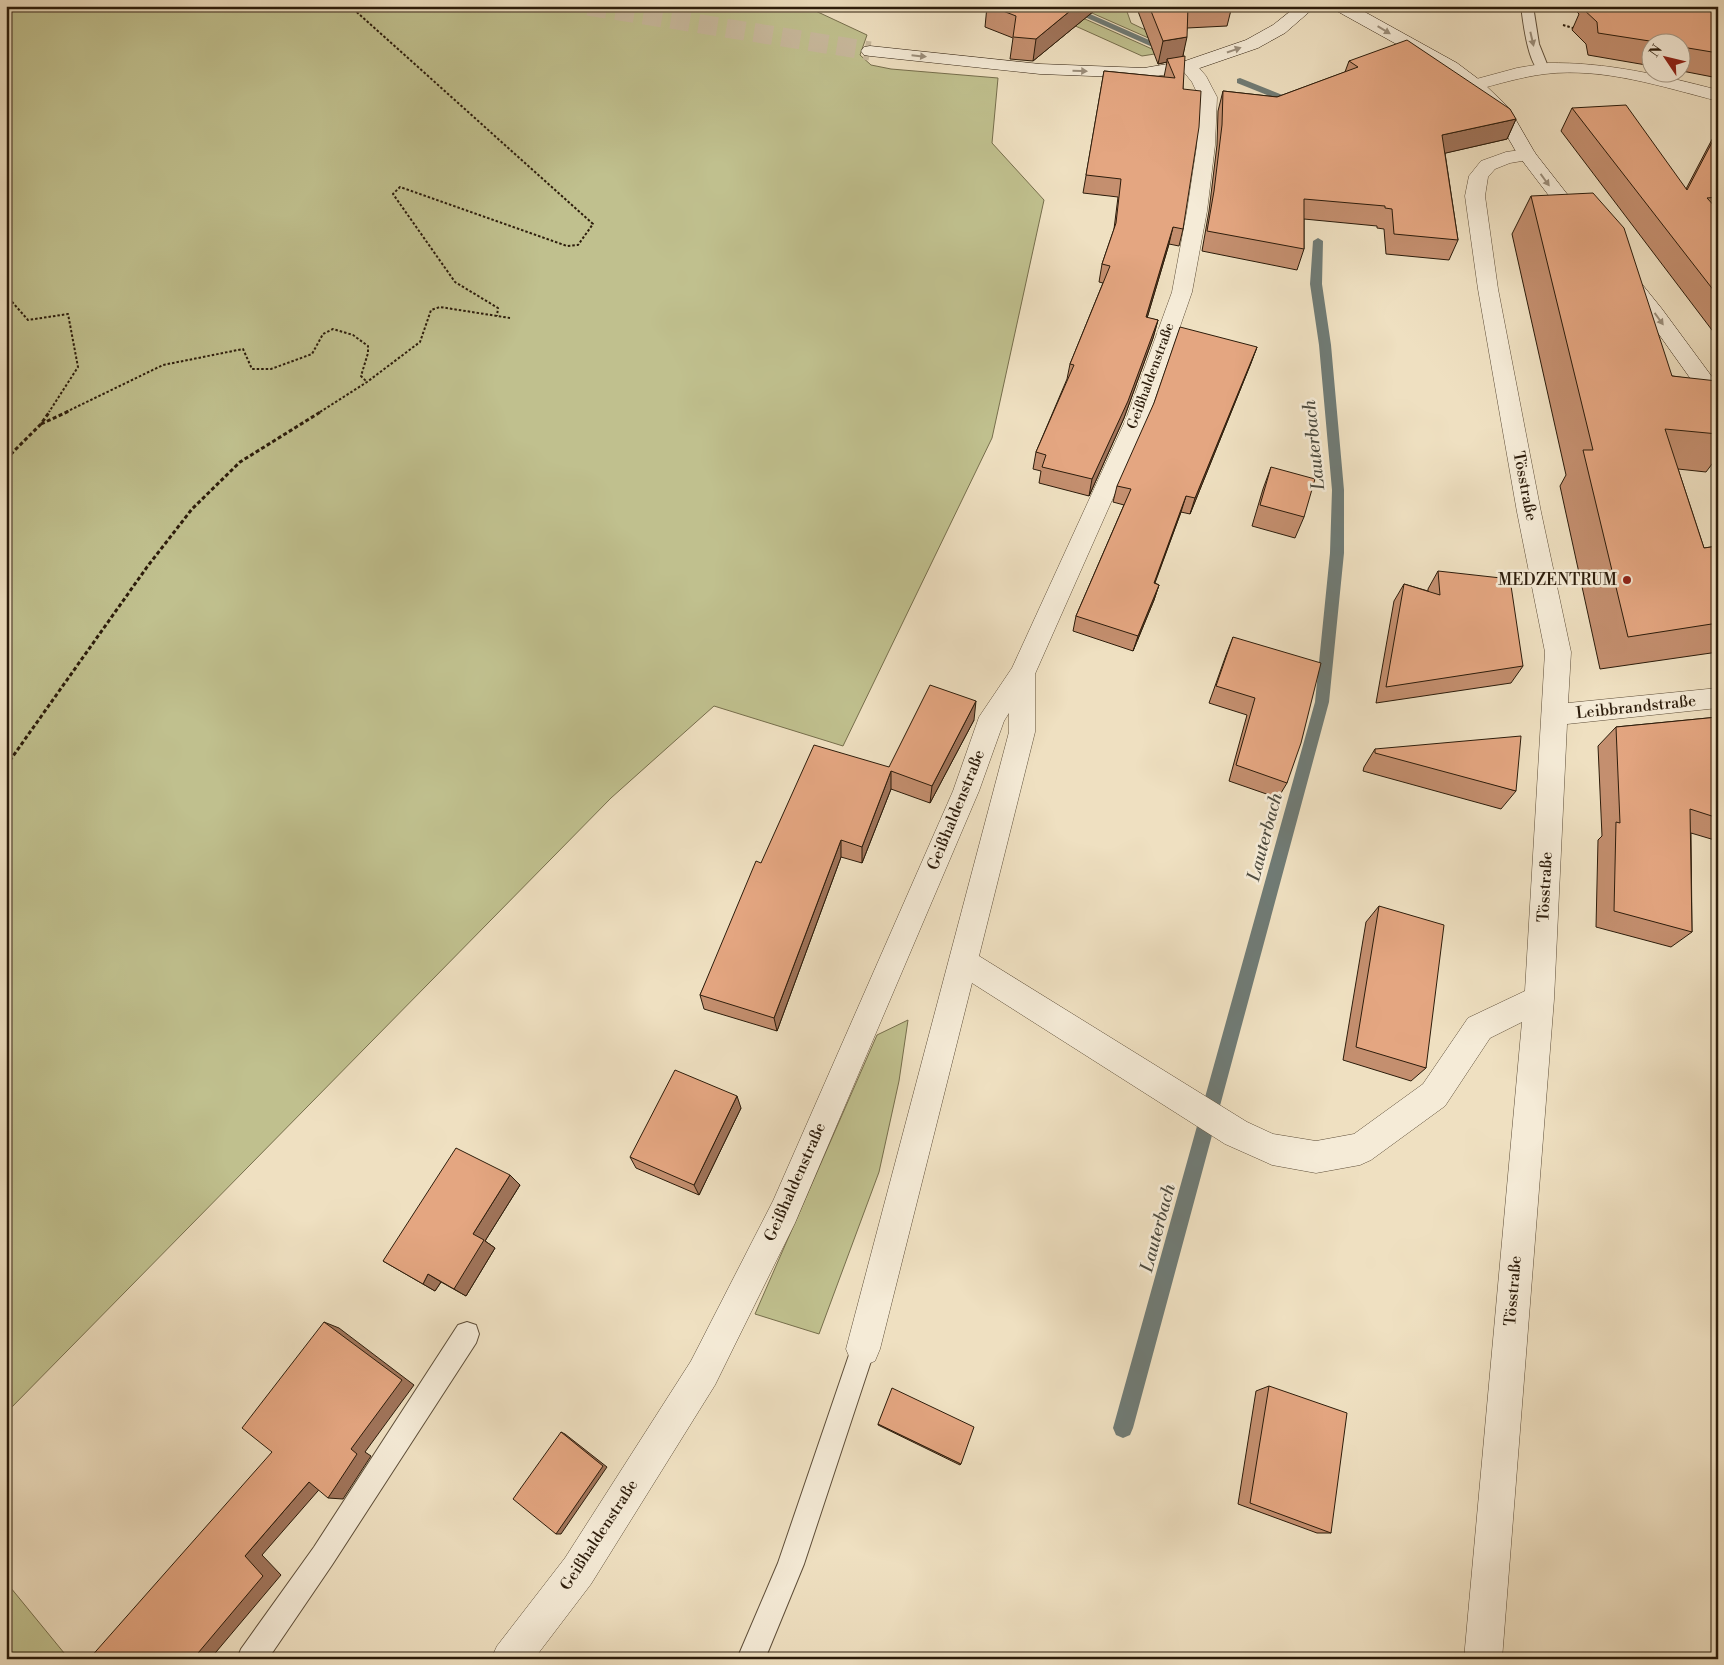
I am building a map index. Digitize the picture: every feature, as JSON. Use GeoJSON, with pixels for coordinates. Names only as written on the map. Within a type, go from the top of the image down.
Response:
{"type":"FeatureCollection","features":[{"type":"Feature","properties":{"kind":"street"},"geometry":{"type":"LineString","coordinates":[[870,51],[1040,69],[1144,73],[1188,66],[1252,44],[1279,29],[1308,6]]}},
{"type":"Feature","properties":{"kind":"street"},"geometry":{"type":"LineString","coordinates":[[1341,6],[1450,67],[1475,85],[1502,112],[1527,155],[1559,199],[1590,236]]}},
{"type":"Feature","properties":{"kind":"street","name":"Geißhaldenstraße"},"geometry":{"type":"LineString","coordinates":[[510,1659],[578,1571],[702,1373],[784,1212],[966,791],[992,718],[1022,674],[1137,419],[1182,292],[1197,211],[1206,145],[1208,97],[1200,80],[1188,66]]}},
{"type":"Feature","properties":{"kind":"street"},"geometry":{"type":"LineString","coordinates":[[1475,85],[1522,72],[1578,69],[1621,72],[1718,96]]}},
{"type":"Feature","properties":{"kind":"street","name":"Tösstraße"},"geometry":{"type":"LineString","coordinates":[[1483,1659],[1539,999],[1558,652],[1529,512],[1488,290],[1475,196],[1479,176],[1488,165],[1506,158],[1527,155]]}},
{"type":"Feature","properties":{"kind":"street"},"geometry":{"type":"LineString","coordinates":[[1614,264],[1655,314],[1718,401]]}},
{"type":"Feature","properties":{"kind":"street","name":"Geißhaldenstraße"},"geometry":{"type":"LineString","coordinates":[[863,1349],[1022,732],[1022,674]]}},
{"type":"Feature","properties":{"kind":"street","name":"Leibbrandstraße"},"geometry":{"type":"LineString","coordinates":[[1555,715],[1718,698]]}},
{"type":"Feature","properties":{"kind":"street"},"geometry":{"type":"LineString","coordinates":[[962,961],[1236,1132],[1272,1150],[1316,1157],[1360,1149],[1434,1095],[1479,1028],[1539,999]]}},
{"type":"Feature","properties":{"kind":"lane"},"geometry":{"type":"LineString","coordinates":[[1528,6],[1533,44],[1543,70]]}},
{"type":"Feature","properties":{"kind":"lane"},"geometry":{"type":"LineString","coordinates":[[251,1659],[323,1556],[466,1334]]}},
{"type":"Feature","properties":{"kind":"lane"},"geometry":{"type":"LineString","coordinates":[[751,1659],[791,1564],[863,1349]]}},
{"type":"Feature","properties":{"kind":"path"},"geometry":{"type":"LineString","coordinates":[[350,6],[402,50],[498,140],[592,224],[578,245],[567,246],[400,187],[394,194],[455,282],[498,308],[497,316]]}},
{"type":"Feature","properties":{"kind":"path"},"geometry":{"type":"LineString","coordinates":[[1563,8],[1570,10]]}},
{"type":"Feature","properties":{"kind":"path"},"geometry":{"type":"LineString","coordinates":[[6,295],[28,320],[68,314],[78,367],[41,424],[6,459]]}},
{"type":"Feature","properties":{"kind":"path"},"geometry":{"type":"LineString","coordinates":[[6,766],[147,567],[192,509],[240,462],[367,382],[420,342],[431,310],[440,307],[510,318]]}},
{"type":"Feature","properties":{"kind":"path"},"geometry":{"type":"LineString","coordinates":[[41,424],[163,365],[243,349],[252,369],[271,369],[312,354],[323,334],[333,329],[353,335],[368,346],[368,353],[361,376],[367,382]]}},
{"type":"Feature","properties":{"kind":"green space"},"geometry":{"type":"Polygon","coordinates":[[[6,6],[805,6],[867,35],[860,55],[871,65],[891,69],[998,78],[992,143],[1044,200],[992,438],[843,746],[714,706],[611,798],[6,1413],[6,6]]]}},
{"type":"Feature","properties":{"kind":"green space"},"geometry":{"type":"Polygon","coordinates":[[[1031,6],[1056,6],[1161,53],[1142,56],[1031,6]]]}},
{"type":"Feature","properties":{"kind":"green space"},"geometry":{"type":"Polygon","coordinates":[[[1076,6],[1125,6],[1131,23],[1185,49],[1178,51],[1076,6]]]}},
{"type":"Feature","properties":{"kind":"green space"},"geometry":{"type":"Polygon","coordinates":[[[908,1020],[899,1081],[879,1172],[819,1334],[755,1314],[877,1035],[908,1020]]]}},
{"type":"Feature","properties":{"kind":"green space"},"geometry":{"type":"Polygon","coordinates":[[[6,1582],[69,1659],[6,1659],[6,1582]]]}},
{"type":"Feature","properties":{"kind":"building"},"geometry":{"type":"Polygon","coordinates":[[[990,6],[1076,6],[1036,39],[1013,37],[1016,16],[990,6]]]}},
{"type":"Feature","properties":{"kind":"building"},"geometry":{"type":"Polygon","coordinates":[[[1149,6],[1188,6],[1187,37],[1163,41],[1149,6]]]}},
{"type":"Feature","properties":{"kind":"building"},"geometry":{"type":"Polygon","coordinates":[[[1583,6],[1718,6],[1718,53],[1692,49],[1692,32],[1642,32],[1642,40],[1598,33],[1597,22],[1582,8],[1583,6]]]}},
{"type":"Feature","properties":{"kind":"building"},"geometry":{"type":"Polygon","coordinates":[[[1407,40],[1510,109],[1516,119],[1442,135],[1458,240],[1394,234],[1392,209],[1385,208],[1385,206],[1304,199],[1304,249],[1207,231],[1222,125],[1223,91],[1277,97],[1358,67],[1349,61],[1407,40]]]}},
{"type":"Feature","properties":{"kind":"building"},"geometry":{"type":"Polygon","coordinates":[[[1185,56],[1183,89],[1201,91],[1199,127],[1183,229],[1173,227],[1146,317],[1158,320],[1128,401],[1092,479],[1042,467],[1046,455],[1036,452],[1074,365],[1070,364],[1110,266],[1102,264],[1116,223],[1121,179],[1086,175],[1104,71],[1175,78],[1167,59],[1185,56]]]}},
{"type":"Feature","properties":{"kind":"building"},"geometry":{"type":"Polygon","coordinates":[[[1626,105],[1687,190],[1718,131],[1718,197],[1707,198],[1718,210],[1718,296],[1572,108],[1626,105]]]}},
{"type":"Feature","properties":{"kind":"building"},"geometry":{"type":"Polygon","coordinates":[[[1593,193],[1624,228],[1672,376],[1717,381],[1718,383],[1718,434],[1665,429],[1704,548],[1718,546],[1718,623],[1628,637],[1583,450],[1593,450],[1531,196],[1593,193]]]}},
{"type":"Feature","properties":{"kind":"building"},"geometry":{"type":"Polygon","coordinates":[[[1180,327],[1257,347],[1195,498],[1186,496],[1154,583],[1159,585],[1138,636],[1076,616],[1131,489],[1117,486],[1154,403],[1180,327]]]}},
{"type":"Feature","properties":{"kind":"building"},"geometry":{"type":"Polygon","coordinates":[[[1271,467],[1315,479],[1304,517],[1260,505],[1271,467]]]}},
{"type":"Feature","properties":{"kind":"building"},"geometry":{"type":"Polygon","coordinates":[[[1438,571],[1510,579],[1523,666],[1386,687],[1404,584],[1440,595],[1438,571]]]}},
{"type":"Feature","properties":{"kind":"building"},"geometry":{"type":"Polygon","coordinates":[[[1233,637],[1321,663],[1301,743],[1287,783],[1236,765],[1255,698],[1216,686],[1233,637]]]}},
{"type":"Feature","properties":{"kind":"building"},"geometry":{"type":"Polygon","coordinates":[[[930,685],[976,701],[932,786],[891,771],[862,847],[841,840],[774,1018],[700,995],[756,861],[761,863],[814,745],[889,767],[930,685]]]}},
{"type":"Feature","properties":{"kind":"building"},"geometry":{"type":"Polygon","coordinates":[[[1718,717],[1718,818],[1690,809],[1692,932],[1614,911],[1616,822],[1620,823],[1616,727],[1718,717]]]}},
{"type":"Feature","properties":{"kind":"building"},"geometry":{"type":"Polygon","coordinates":[[[1521,736],[1516,791],[1375,753],[1375,749],[1521,736]]]}},
{"type":"Feature","properties":{"kind":"building"},"geometry":{"type":"Polygon","coordinates":[[[1379,906],[1444,925],[1426,1068],[1356,1047],[1379,906]]]}},
{"type":"Feature","properties":{"kind":"building"},"geometry":{"type":"Polygon","coordinates":[[[675,1070],[737,1096],[694,1185],[630,1157],[675,1070]]]}},
{"type":"Feature","properties":{"kind":"building"},"geometry":{"type":"Polygon","coordinates":[[[456,1148],[510,1175],[473,1234],[484,1240],[454,1289],[428,1274],[423,1284],[383,1261],[456,1148]]]}},
{"type":"Feature","properties":{"kind":"building"},"geometry":{"type":"Polygon","coordinates":[[[324,1322],[402,1380],[351,1449],[357,1454],[328,1498],[309,1482],[245,1556],[263,1576],[193,1659],[89,1659],[272,1452],[242,1428],[324,1322]]]}},
{"type":"Feature","properties":{"kind":"building"},"geometry":{"type":"Polygon","coordinates":[[[1269,1386],[1347,1413],[1331,1533],[1250,1503],[1269,1386]]]}},
{"type":"Feature","properties":{"kind":"building"},"geometry":{"type":"Polygon","coordinates":[[[892,1388],[974,1427],[961,1464],[878,1424],[892,1388]]]}},
{"type":"Feature","properties":{"kind":"building"},"geometry":{"type":"Polygon","coordinates":[[[561,1432],[603,1466],[556,1534],[513,1499],[561,1432]]]}},
{"type":"Feature","properties":{"kind":"waterway","name":"Lauterbach"},"geometry":{"type":"LineString","coordinates":[[1064,6],[1169,51]]}},
{"type":"Feature","properties":{"kind":"waterway","name":"Lauterbach"},"geometry":{"type":"LineString","coordinates":[[1240,81],[1297,104]]}},
{"type":"Feature","properties":{"kind":"waterway","name":"Lauterbach"},"geometry":{"type":"LineString","coordinates":[[1123,1428],[1322,702],[1337,553],[1338,490],[1325,345],[1316,284],[1318,241]]}},
{"type":"Feature","properties":{"kind":"tunnel"},"geometry":{"type":"LineString","coordinates":[[588,6],[870,51]]}},
{"type":"Feature","properties":{"kind":"place","name":"MEDZENTRUM"},"geometry":{"type":"Point","coordinates":[1627,580]}}]}
